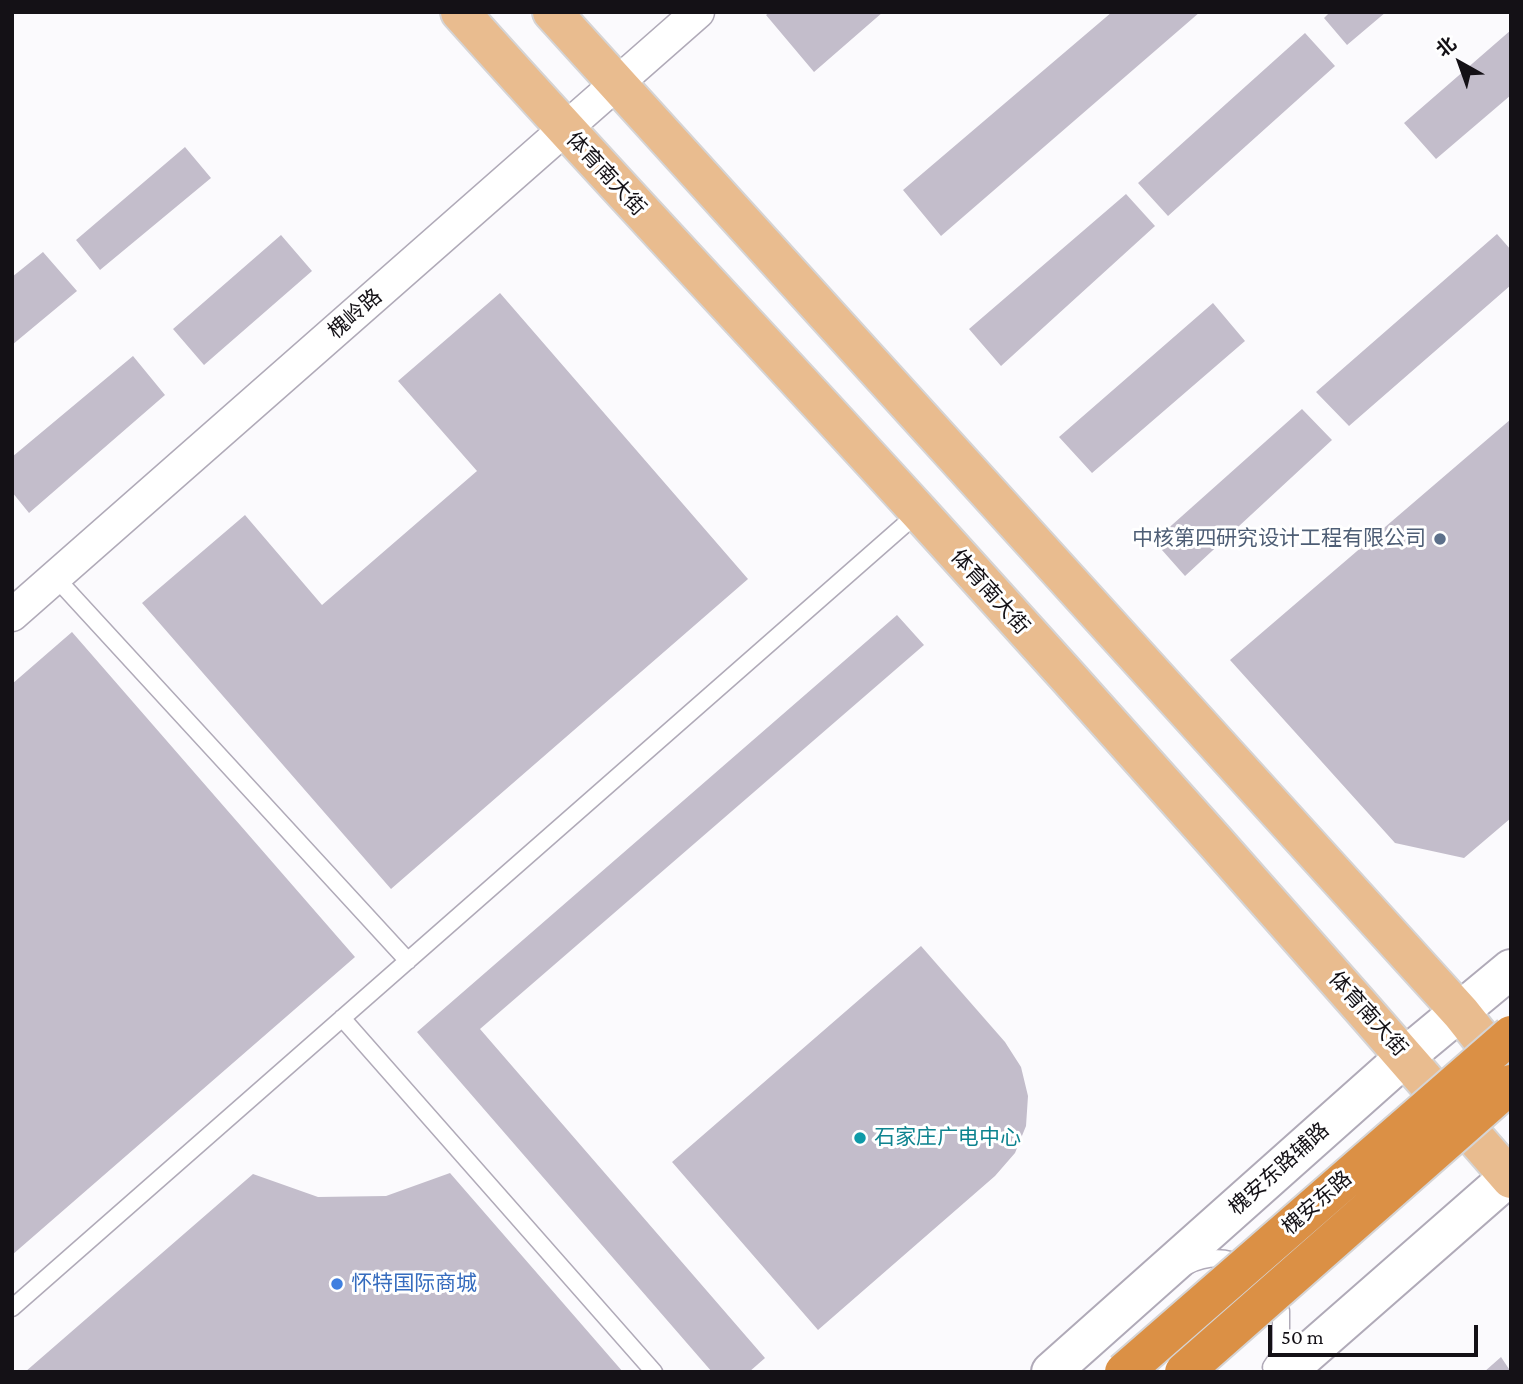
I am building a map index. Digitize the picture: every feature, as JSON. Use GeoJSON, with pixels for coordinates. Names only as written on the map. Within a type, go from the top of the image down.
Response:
{"type":"FeatureCollection","features":[{"type":"Feature","properties":{"kind":"highway","name":"槐安东路"},"geometry":{"type":"LineString","coordinates":[[1124,1372],[1511,1035]]}},
{"type":"Feature","properties":{"kind":"highway","name":"槐安东路"},"geometry":{"type":"LineString","coordinates":[[1184,1372],[1511,1084]]}},
{"type":"Feature","properties":{"kind":"main road","name":"体育南大街"},"geometry":{"type":"LineString","coordinates":[[460,12],[565,130],[919,512],[1406,1056],[1510,1177]]}},
{"type":"Feature","properties":{"kind":"main road"},"geometry":{"type":"LineString","coordinates":[[552,12],[1461,1013],[1511,1076]]}},
{"type":"Feature","properties":{"kind":"main road","name":"槐安东路辅路"},"geometry":{"type":"LineString","coordinates":[[1051,1372],[1406,1056],[1511,969]]}},
{"type":"Feature","properties":{"kind":"main road"},"geometry":{"type":"LineString","coordinates":[[1286,1372],[1510,1177]]}},
{"type":"Feature","properties":{"kind":"street","name":"槐岭路"},"geometry":{"type":"LineString","coordinates":[[12,615],[698,12]]}},
{"type":"Feature","properties":{"kind":"lane"},"geometry":{"type":"LineString","coordinates":[[12,1308],[919,512]]}},
{"type":"Feature","properties":{"kind":"lane"},"geometry":{"type":"LineString","coordinates":[[55,578],[408,961]]}},
{"type":"Feature","properties":{"kind":"lane"},"geometry":{"type":"LineString","coordinates":[[342,1018],[654,1372]]}},
{"type":"Feature","properties":{"kind":"lane"},"geometry":{"type":"LineString","coordinates":[[1145,1288],[1202,1259],[1231,1258],[1263,1275],[1281,1311],[1280,1352],[1267,1372]]}},
{"type":"Feature","properties":{"kind":"building"},"geometry":{"type":"Polygon","coordinates":[[[770,12],[883,12],[814,72],[766,15],[770,12]]]}},
{"type":"Feature","properties":{"kind":"building"},"geometry":{"type":"Polygon","coordinates":[[[1112,12],[1200,12],[941,236],[903,190],[1112,12]]]}},
{"type":"Feature","properties":{"kind":"building"},"geometry":{"type":"Polygon","coordinates":[[[1330,12],[1386,12],[1347,45],[1324,18],[1330,12]]]}},
{"type":"Feature","properties":{"kind":"building"},"geometry":{"type":"Polygon","coordinates":[[[1511,30],[1511,95],[1436,159],[1404,123],[1511,30]]]}},
{"type":"Feature","properties":{"kind":"building"},"geometry":{"type":"Polygon","coordinates":[[[1305,33],[1335,66],[1168,216],[1138,183],[1305,33]]]}},
{"type":"Feature","properties":{"kind":"building"},"geometry":{"type":"Polygon","coordinates":[[[185,147],[211,178],[100,270],[76,240],[185,147]]]}},
{"type":"Feature","properties":{"kind":"building"},"geometry":{"type":"Polygon","coordinates":[[[1126,194],[1155,226],[1001,366],[969,329],[1126,194]]]}},
{"type":"Feature","properties":{"kind":"building"},"geometry":{"type":"Polygon","coordinates":[[[1497,234],[1511,250],[1511,285],[1349,426],[1316,392],[1497,234]]]}},
{"type":"Feature","properties":{"kind":"building"},"geometry":{"type":"Polygon","coordinates":[[[281,235],[312,271],[204,365],[173,329],[281,235]]]}},
{"type":"Feature","properties":{"kind":"building"},"geometry":{"type":"Polygon","coordinates":[[[43,252],[77,291],[12,345],[12,277],[43,252]]]}},
{"type":"Feature","properties":{"kind":"building"},"geometry":{"type":"Polygon","coordinates":[[[500,293],[748,579],[391,889],[142,603],[245,515],[322,605],[477,471],[398,381],[500,293]]]}},
{"type":"Feature","properties":{"kind":"building"},"geometry":{"type":"Polygon","coordinates":[[[1213,303],[1245,341],[1092,473],[1059,437],[1213,303]]]}},
{"type":"Feature","properties":{"kind":"building"},"geometry":{"type":"Polygon","coordinates":[[[133,356],[165,395],[29,513],[12,492],[12,457],[133,356]]]}},
{"type":"Feature","properties":{"kind":"building"},"geometry":{"type":"Polygon","coordinates":[[[1302,409],[1332,440],[1185,576],[1154,541],[1302,409]]]}},
{"type":"Feature","properties":{"kind":"building","name":"中核第四研究设计工程有限公司"},"geometry":{"type":"Polygon","coordinates":[[[1511,419],[1511,818],[1464,858],[1395,843],[1230,660],[1511,419]]]}},
{"type":"Feature","properties":{"kind":"building"},"geometry":{"type":"Polygon","coordinates":[[[897,615],[924,645],[480,1029],[765,1358],[749,1372],[712,1372],[417,1032],[897,615]]]}},
{"type":"Feature","properties":{"kind":"building"},"geometry":{"type":"Polygon","coordinates":[[[72,632],[355,957],[12,1255],[12,684],[72,632]]]}},
{"type":"Feature","properties":{"kind":"building","name":"石家庄广电中心"},"geometry":{"type":"Polygon","coordinates":[[[921,946],[1005,1042],[1021,1067],[1028,1096],[1026,1126],[1015,1153],[995,1176],[818,1330],[672,1162],[921,946]]]}},
{"type":"Feature","properties":{"kind":"building","name":"怀特国际商城"},"geometry":{"type":"Polygon","coordinates":[[[450,1173],[623,1372],[25,1372],[253,1174],[318,1197],[386,1196],[450,1173]]]}},
{"type":"Feature","properties":{"kind":"building"},"geometry":{"type":"Polygon","coordinates":[[[1501,1357],[1511,1372],[1484,1372],[1501,1357]]]}},
{"type":"Feature","properties":{"kind":"place","name":"中核第四研究设计工程有限公司"},"geometry":{"type":"Point","coordinates":[1440,539]}},
{"type":"Feature","properties":{"kind":"place","name":"石家庄广电中心"},"geometry":{"type":"Point","coordinates":[860,1138]}},
{"type":"Feature","properties":{"kind":"place","name":"怀特国际商城"},"geometry":{"type":"Point","coordinates":[337,1284]}}]}
